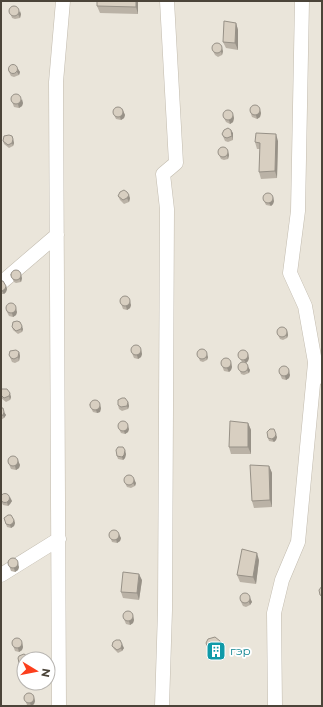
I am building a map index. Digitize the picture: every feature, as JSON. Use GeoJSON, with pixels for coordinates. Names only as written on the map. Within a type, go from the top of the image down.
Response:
{"type":"FeatureCollection","features":[{"type":"Feature","properties":{"kind":"street"},"geometry":{"type":"LineString","coordinates":[[60,706],[56,82],[63,1]]}},
{"type":"Feature","properties":{"kind":"street"},"geometry":{"type":"LineString","coordinates":[[162,706],[165,602],[167,209],[163,174],[176,163],[167,1]]}},
{"type":"Feature","properties":{"kind":"street"},"geometry":{"type":"LineString","coordinates":[[302,1],[298,211],[290,273],[305,306],[315,362],[322,377]]}},
{"type":"Feature","properties":{"kind":"street"},"geometry":{"type":"LineString","coordinates":[[1,283],[57,235]]}},
{"type":"Feature","properties":{"kind":"street"},"geometry":{"type":"LineString","coordinates":[[274,706],[274,613],[282,580],[298,542],[315,362]]}},
{"type":"Feature","properties":{"kind":"street"},"geometry":{"type":"LineString","coordinates":[[1,576],[59,539]]}},
{"type":"Feature","properties":{"kind":"shaded area"},"geometry":{"type":"Polygon","coordinates":[[[1,1],[322,1],[322,706],[1,706],[1,1]]]}},
{"type":"Feature","properties":{"kind":"building"},"geometry":{"type":"Polygon","coordinates":[[[97,1],[136,1],[136,7],[97,6],[97,1]]]}},
{"type":"Feature","properties":{"kind":"building"},"geometry":{"type":"Polygon","coordinates":[[[14,6],[19,11],[14,16],[9,11],[14,6]]]}},
{"type":"Feature","properties":{"kind":"building"},"geometry":{"type":"Polygon","coordinates":[[[224,21],[236,23],[235,43],[223,42],[224,21]]]}},
{"type":"Feature","properties":{"kind":"building"},"geometry":{"type":"Polygon","coordinates":[[[217,43],[222,48],[217,53],[212,48],[217,43]]]}},
{"type":"Feature","properties":{"kind":"building"},"geometry":{"type":"Polygon","coordinates":[[[13,64],[18,69],[13,74],[8,69],[13,64]]]}},
{"type":"Feature","properties":{"kind":"building"},"geometry":{"type":"Polygon","coordinates":[[[16,94],[21,99],[16,104],[11,99],[16,94]]]}},
{"type":"Feature","properties":{"kind":"building"},"geometry":{"type":"Polygon","coordinates":[[[255,105],[260,110],[255,115],[250,110],[255,105]]]}},
{"type":"Feature","properties":{"kind":"building"},"geometry":{"type":"Polygon","coordinates":[[[118,107],[123,112],[118,117],[113,112],[118,107]]]}},
{"type":"Feature","properties":{"kind":"building"},"geometry":{"type":"Polygon","coordinates":[[[228,110],[233,115],[228,120],[223,115],[228,110]]]}},
{"type":"Feature","properties":{"kind":"building"},"geometry":{"type":"Polygon","coordinates":[[[228,128],[231,130],[232,136],[227,138],[222,134],[224,130],[228,128]]]}},
{"type":"Feature","properties":{"kind":"building"},"geometry":{"type":"Polygon","coordinates":[[[256,133],[276,134],[275,171],[259,172],[260,143],[255,142],[256,133]]]}},
{"type":"Feature","properties":{"kind":"building"},"geometry":{"type":"Polygon","coordinates":[[[4,136],[12,136],[13,139],[12,143],[8,145],[3,141],[4,136]]]}},
{"type":"Feature","properties":{"kind":"building"},"geometry":{"type":"Polygon","coordinates":[[[223,147],[228,152],[223,157],[218,152],[223,147]]]}},
{"type":"Feature","properties":{"kind":"building"},"geometry":{"type":"Polygon","coordinates":[[[124,190],[129,195],[123,200],[118,196],[120,192],[124,190]]]}},
{"type":"Feature","properties":{"kind":"building"},"geometry":{"type":"Polygon","coordinates":[[[268,193],[273,198],[268,203],[263,198],[268,193]]]}},
{"type":"Feature","properties":{"kind":"building"},"geometry":{"type":"Polygon","coordinates":[[[16,270],[21,275],[16,280],[11,275],[16,270]]]}},
{"type":"Feature","properties":{"kind":"building"},"geometry":{"type":"Polygon","coordinates":[[[1,281],[3,281],[6,286],[2,291],[1,290],[1,281]]]}},
{"type":"Feature","properties":{"kind":"building"},"geometry":{"type":"Polygon","coordinates":[[[125,296],[130,301],[125,306],[120,301],[125,296]]]}},
{"type":"Feature","properties":{"kind":"building"},"geometry":{"type":"Polygon","coordinates":[[[11,303],[16,308],[11,313],[6,308],[11,303]]]}},
{"type":"Feature","properties":{"kind":"building"},"geometry":{"type":"Polygon","coordinates":[[[13,322],[20,322],[22,326],[21,329],[16,331],[12,327],[13,322]]]}},
{"type":"Feature","properties":{"kind":"building"},"geometry":{"type":"Polygon","coordinates":[[[282,327],[287,332],[282,337],[277,332],[282,327]]]}},
{"type":"Feature","properties":{"kind":"building"},"geometry":{"type":"Polygon","coordinates":[[[136,345],[141,350],[136,355],[131,350],[136,345]]]}},
{"type":"Feature","properties":{"kind":"building"},"geometry":{"type":"Polygon","coordinates":[[[202,349],[207,354],[202,359],[197,354],[202,349]]]}},
{"type":"Feature","properties":{"kind":"building"},"geometry":{"type":"Polygon","coordinates":[[[16,350],[19,352],[18,357],[14,359],[11,358],[9,355],[10,351],[16,350]]]}},
{"type":"Feature","properties":{"kind":"building"},"geometry":{"type":"Polygon","coordinates":[[[243,350],[248,355],[243,360],[238,355],[243,350]]]}},
{"type":"Feature","properties":{"kind":"building"},"geometry":{"type":"Polygon","coordinates":[[[226,358],[231,363],[226,368],[221,363],[226,358]]]}},
{"type":"Feature","properties":{"kind":"building"},"geometry":{"type":"Polygon","coordinates":[[[243,362],[248,367],[243,372],[238,367],[243,362]]]}},
{"type":"Feature","properties":{"kind":"building"},"geometry":{"type":"Polygon","coordinates":[[[284,366],[289,371],[284,376],[279,371],[284,366]]]}},
{"type":"Feature","properties":{"kind":"building"},"geometry":{"type":"Polygon","coordinates":[[[2,389],[7,389],[10,393],[9,396],[4,398],[1,395],[2,389]]]}},
{"type":"Feature","properties":{"kind":"building"},"geometry":{"type":"Polygon","coordinates":[[[125,398],[128,402],[127,406],[121,407],[118,405],[118,400],[125,398]]]}},
{"type":"Feature","properties":{"kind":"building"},"geometry":{"type":"Polygon","coordinates":[[[95,400],[100,405],[95,410],[90,405],[95,400]]]}},
{"type":"Feature","properties":{"kind":"building"},"geometry":{"type":"Polygon","coordinates":[[[1,408],[3,408],[4,412],[1,416],[1,408]]]}},
{"type":"Feature","properties":{"kind":"building"},"geometry":{"type":"Polygon","coordinates":[[[123,421],[128,426],[123,431],[118,426],[123,421]]]}},
{"type":"Feature","properties":{"kind":"building"},"geometry":{"type":"Polygon","coordinates":[[[230,421],[248,423],[248,447],[229,447],[230,421]]]}},
{"type":"Feature","properties":{"kind":"building"},"geometry":{"type":"Polygon","coordinates":[[[270,429],[274,429],[276,434],[272,439],[268,438],[267,432],[270,429]]]}},
{"type":"Feature","properties":{"kind":"building"},"geometry":{"type":"Polygon","coordinates":[[[118,447],[123,447],[125,450],[122,457],[117,456],[116,450],[118,447]]]}},
{"type":"Feature","properties":{"kind":"building"},"geometry":{"type":"Polygon","coordinates":[[[13,456],[18,461],[13,466],[8,461],[13,456]]]}},
{"type":"Feature","properties":{"kind":"building"},"geometry":{"type":"Polygon","coordinates":[[[250,465],[269,466],[270,500],[252,501],[250,465]]]}},
{"type":"Feature","properties":{"kind":"building"},"geometry":{"type":"Polygon","coordinates":[[[129,475],[134,480],[129,485],[124,480],[129,475]]]}},
{"type":"Feature","properties":{"kind":"building"},"geometry":{"type":"Polygon","coordinates":[[[5,493],[10,498],[5,503],[0,498],[5,493]]]}},
{"type":"Feature","properties":{"kind":"building"},"geometry":{"type":"Polygon","coordinates":[[[11,515],[14,520],[10,525],[6,524],[4,518],[11,515]]]}},
{"type":"Feature","properties":{"kind":"building"},"geometry":{"type":"Polygon","coordinates":[[[114,530],[119,535],[114,540],[109,535],[114,530]]]}},
{"type":"Feature","properties":{"kind":"building"},"geometry":{"type":"Polygon","coordinates":[[[242,549],[257,553],[253,577],[237,575],[242,549]]]}},
{"type":"Feature","properties":{"kind":"building"},"geometry":{"type":"Polygon","coordinates":[[[13,558],[18,563],[13,568],[8,563],[13,558]]]}},
{"type":"Feature","properties":{"kind":"building"},"geometry":{"type":"Polygon","coordinates":[[[123,572],[139,574],[137,593],[121,592],[123,572]]]}},
{"type":"Feature","properties":{"kind":"building"},"geometry":{"type":"Polygon","coordinates":[[[322,586],[322,596],[320,595],[319,590],[322,586]]]}},
{"type":"Feature","properties":{"kind":"building"},"geometry":{"type":"Polygon","coordinates":[[[245,593],[250,598],[245,603],[240,598],[245,593]]]}},
{"type":"Feature","properties":{"kind":"building"},"geometry":{"type":"Polygon","coordinates":[[[128,611],[133,616],[128,621],[123,616],[128,611]]]}},
{"type":"Feature","properties":{"kind":"building"},"geometry":{"type":"Polygon","coordinates":[[[215,637],[220,641],[221,646],[214,652],[209,650],[206,643],[208,639],[215,637]]]}},
{"type":"Feature","properties":{"kind":"building"},"geometry":{"type":"Polygon","coordinates":[[[17,638],[22,643],[17,648],[12,643],[17,638]]]}},
{"type":"Feature","properties":{"kind":"building"},"geometry":{"type":"Polygon","coordinates":[[[120,640],[122,644],[121,648],[117,650],[112,646],[113,642],[120,640]]]}},
{"type":"Feature","properties":{"kind":"building"},"geometry":{"type":"Polygon","coordinates":[[[29,693],[34,698],[29,703],[24,698],[29,693]]]}},
{"type":"Feature","properties":{"kind":"place","name":"гэр"},"geometry":{"type":"Point","coordinates":[216,651]}}]}
